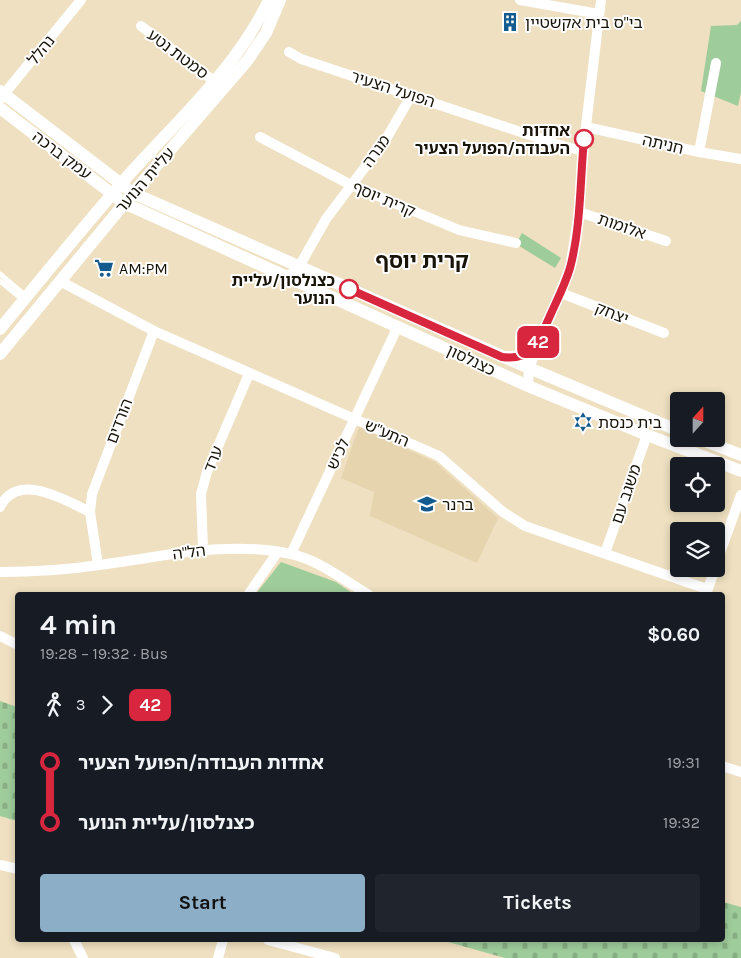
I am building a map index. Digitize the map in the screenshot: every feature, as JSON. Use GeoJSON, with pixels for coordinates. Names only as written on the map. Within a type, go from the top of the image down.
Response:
{"type":"FeatureCollection","features":[{"type":"Feature","properties":{"kind":"street","name":"נהלל"},"geometry":{"type":"LineString","coordinates":[[2,95],[81,0]]}},
{"type":"Feature","properties":{"kind":"street","name":"עליית הנוער"},"geometry":{"type":"LineString","coordinates":[[0,329],[117,189],[214,82],[250,36],[269,0]]}},
{"type":"Feature","properties":{"kind":"street","name":"עליית הנוער"},"geometry":{"type":"LineString","coordinates":[[0,354],[128,198],[247,61],[266,33],[280,0]]}},
{"type":"Feature","properties":{"kind":"street"},"geometry":{"type":"LineString","coordinates":[[520,0],[599,14]]}},
{"type":"Feature","properties":{"kind":"street"},"geometry":{"type":"LineString","coordinates":[[528,386],[529,368],[570,268],[578,212],[583,151],[601,0]]}},
{"type":"Feature","properties":{"kind":"street","name":"סמטת נטע"},"geometry":{"type":"LineString","coordinates":[[141,26],[214,82]]}},
{"type":"Feature","properties":{"kind":"street","name":"הפועל הצעיר"},"geometry":{"type":"LineString","coordinates":[[289,52],[301,59],[583,151]]}},
{"type":"Feature","properties":{"kind":"street"},"geometry":{"type":"LineString","coordinates":[[699,152],[716,63]]}},
{"type":"Feature","properties":{"kind":"street","name":"עמק ברכה"},"geometry":{"type":"LineString","coordinates":[[2,95],[128,198]]}},
{"type":"Feature","properties":{"kind":"street","name":"מנרה"},"geometry":{"type":"LineString","coordinates":[[299,268],[326,218],[386,139],[411,96]]}},
{"type":"Feature","properties":{"kind":"street","name":"עמק ברכה"},"geometry":{"type":"LineString","coordinates":[[0,108],[117,189]]}},
{"type":"Feature","properties":{"kind":"street","name":"חניתה"},"geometry":{"type":"LineString","coordinates":[[586,127],[699,152],[741,159]]}},
{"type":"Feature","properties":{"kind":"street","name":"קרית יוסף"},"geometry":{"type":"LineString","coordinates":[[260,137],[351,185],[459,230],[516,243]]}},
{"type":"Feature","properties":{"kind":"street","name":"כצנלסון"},"geometry":{"type":"LineString","coordinates":[[128,198],[299,268],[502,357],[670,426]]}},
{"type":"Feature","properties":{"kind":"street","name":"כצנלסון"},"geometry":{"type":"LineString","coordinates":[[128,198],[286,276],[528,386],[647,435],[741,470]]}},
{"type":"Feature","properties":{"kind":"street","name":"אלומות"},"geometry":{"type":"LineString","coordinates":[[578,212],[666,241]]}},
{"type":"Feature","properties":{"kind":"street"},"geometry":{"type":"LineString","coordinates":[[286,276],[293,274],[299,268]]}},
{"type":"Feature","properties":{"kind":"street","name":"התע\"ש"},"geometry":{"type":"LineString","coordinates":[[60,280],[154,331],[248,374],[440,456],[514,520],[706,592]]}},
{"type":"Feature","properties":{"kind":"street","name":"יצחק"},"geometry":{"type":"LineString","coordinates":[[560,293],[664,333]]}},
{"type":"Feature","properties":{"kind":"street","name":"לכיש"},"geometry":{"type":"LineString","coordinates":[[291,554],[398,326]]}},
{"type":"Feature","properties":{"kind":"street","name":"הורדים"},"geometry":{"type":"LineString","coordinates":[[98,566],[90,512],[92,494],[154,331]]}},
{"type":"Feature","properties":{"kind":"street"},"geometry":{"type":"LineString","coordinates":[[502,357],[518,358],[524,356],[540,340]]}},
{"type":"Feature","properties":{"kind":"street","name":"ערד"},"geometry":{"type":"LineString","coordinates":[[203,549],[201,494],[207,472],[248,374]]}},
{"type":"Feature","properties":{"kind":"street","name":"משגב עם"},"geometry":{"type":"LineString","coordinates":[[606,553],[647,435]]}},
{"type":"Feature","properties":{"kind":"street"},"geometry":{"type":"LineString","coordinates":[[723,448],[741,455]]}},
{"type":"Feature","properties":{"kind":"street"},"geometry":{"type":"LineString","coordinates":[[0,507],[4,499],[17,491],[34,489],[56,496],[90,512]]}},
{"type":"Feature","properties":{"kind":"street"},"geometry":{"type":"LineString","coordinates":[[725,539],[741,495]]}},
{"type":"Feature","properties":{"kind":"street","name":"הל\"ה"},"geometry":{"type":"LineString","coordinates":[[0,572],[37,572],[98,566],[203,549],[277,553],[291,554],[322,568],[364,592]]}},
{"type":"Feature","properties":{"kind":"street"},"geometry":{"type":"LineString","coordinates":[[250,592],[277,553]]}},
{"type":"Feature","properties":{"kind":"street"},"geometry":{"type":"LineString","coordinates":[[706,592],[712,577]]}},
{"type":"Feature","properties":{"kind":"street"},"geometry":{"type":"LineString","coordinates":[[0,636],[15,644]]}},
{"type":"Feature","properties":{"kind":"street"},"geometry":{"type":"LineString","coordinates":[[725,767],[741,772]]}},
{"type":"Feature","properties":{"kind":"street"},"geometry":{"type":"LineString","coordinates":[[0,865],[15,868]]}},
{"type":"Feature","properties":{"kind":"street"},"geometry":{"type":"LineString","coordinates":[[75,942],[83,958]]}},
{"type":"Feature","properties":{"kind":"street"},"geometry":{"type":"LineString","coordinates":[[218,958],[222,942]]}},
{"type":"Feature","properties":{"kind":"street"},"geometry":{"type":"LineString","coordinates":[[275,942],[335,958]]}},
{"type":"Feature","properties":{"kind":"lane"},"geometry":{"type":"LineString","coordinates":[[0,274],[25,298]]}},
{"type":"Feature","properties":{"kind":"lane"},"geometry":{"type":"LineString","coordinates":[[0,281],[25,298]]}},
{"type":"Feature","properties":{"kind":"shaded area","name":"ברנר"},"geometry":{"type":"Polygon","coordinates":[[[359,427],[435,462],[498,518],[477,563],[370,516],[374,492],[341,478],[359,427]]]}},
{"type":"Feature","properties":{"kind":"green space"},"geometry":{"type":"Polygon","coordinates":[[[741,21],[741,92],[738,106],[701,91],[711,26],[737,25],[741,21]]]}},
{"type":"Feature","properties":{"kind":"green space"},"geometry":{"type":"Polygon","coordinates":[[[522,233],[561,258],[555,268],[516,244],[522,233]]]}},
{"type":"Feature","properties":{"kind":"green space"},"geometry":{"type":"Polygon","coordinates":[[[281,562],[336,582],[351,592],[257,592],[281,562]]]}},
{"type":"Feature","properties":{"kind":"green space"},"geometry":{"type":"Polygon","coordinates":[[[0,701],[15,706],[15,820],[0,816],[0,701]]]}},
{"type":"Feature","properties":{"kind":"green space"},"geometry":{"type":"Polygon","coordinates":[[[725,903],[741,907],[741,958],[505,958],[448,942],[725,942],[725,903]]]}},
{"type":"Feature","properties":{"kind":"bus line","name":"42"},"geometry":{"type":"LineString","coordinates":[[349,289],[502,357],[518,358],[529,353],[540,340],[570,268],[578,212],[584,139]]}},
{"type":"Feature","properties":{"kind":"place","name":"בי\"ס בית אקשטיין"},"geometry":{"type":"Point","coordinates":[510,22]}},
{"type":"Feature","properties":{"kind":"place","name":"אחדות העבודה/הפועל הצעיר"},"geometry":{"type":"Point","coordinates":[584,139]}},
{"type":"Feature","properties":{"kind":"place","name":"AM:PM"},"geometry":{"type":"Point","coordinates":[104,268]}},
{"type":"Feature","properties":{"kind":"place","name":"כצנלסון/עליית הנוער"},"geometry":{"type":"Point","coordinates":[349,289]}},
{"type":"Feature","properties":{"kind":"place","name":"בית כנסת"},"geometry":{"type":"Point","coordinates":[583,422]}},
{"type":"Feature","properties":{"kind":"place","name":"ברנר"},"geometry":{"type":"Point","coordinates":[427,504]}},
{"type":"Feature","properties":{"kind":"district","name":"קרית יוסף"},"geometry":{"type":"Point","coordinates":[422,261]}}]}
